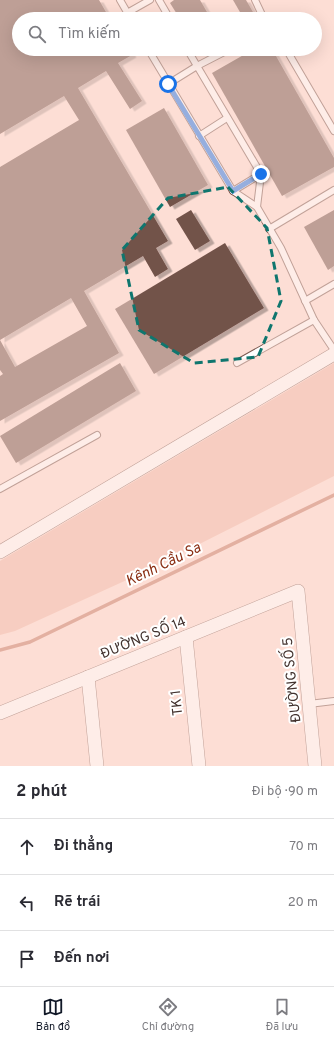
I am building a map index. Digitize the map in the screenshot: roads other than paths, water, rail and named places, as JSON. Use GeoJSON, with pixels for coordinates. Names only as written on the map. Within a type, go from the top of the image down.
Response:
{"type":"FeatureCollection","features":[{"type":"Feature","properties":{"kind":"street"},"geometry":{"type":"LineString","coordinates":[[0,552],[334,354]]}},
{"type":"Feature","properties":{"kind":"street","name":"ĐƯỜNG SỐ 14"},"geometry":{"type":"LineString","coordinates":[[0,713],[298,591]]}},
{"type":"Feature","properties":{"kind":"street","name":"ĐƯỜNG SỐ 5"},"geometry":{"type":"LineString","coordinates":[[298,591],[315,766]]}},
{"type":"Feature","properties":{"kind":"street","name":"TK 1"},"geometry":{"type":"LineString","coordinates":[[186,637],[199,766]]}},
{"type":"Feature","properties":{"kind":"street"},"geometry":{"type":"LineString","coordinates":[[88,677],[98,766]]}},
{"type":"Feature","properties":{"kind":"lane"},"geometry":{"type":"LineString","coordinates":[[120,0],[126,12]]}},
{"type":"Feature","properties":{"kind":"lane"},"geometry":{"type":"LineString","coordinates":[[129,12],[150,0]]}},
{"type":"Feature","properties":{"kind":"lane"},"geometry":{"type":"LineString","coordinates":[[159,0],[166,12]]}},
{"type":"Feature","properties":{"kind":"lane"},"geometry":{"type":"LineString","coordinates":[[255,0],[261,12]]}},
{"type":"Feature","properties":{"kind":"lane"},"geometry":{"type":"LineString","coordinates":[[152,56],[233,191],[257,207],[281,248],[314,320],[334,350]]}},
{"type":"Feature","properties":{"kind":"lane"},"geometry":{"type":"LineString","coordinates":[[191,56],[261,174],[257,207]]}},
{"type":"Feature","properties":{"kind":"lane"},"geometry":{"type":"LineString","coordinates":[[168,84],[216,56]]}},
{"type":"Feature","properties":{"kind":"lane"},"geometry":{"type":"LineString","coordinates":[[290,56],[334,131]]}},
{"type":"Feature","properties":{"kind":"lane"},"geometry":{"type":"LineString","coordinates":[[199,136],[227,118]]}},
{"type":"Feature","properties":{"kind":"lane"},"geometry":{"type":"LineString","coordinates":[[233,191],[261,174]]}},
{"type":"Feature","properties":{"kind":"lane"},"geometry":{"type":"LineString","coordinates":[[269,229],[334,190]]}},
{"type":"Feature","properties":{"kind":"lane"},"geometry":{"type":"LineString","coordinates":[[305,301],[334,284]]}},
{"type":"Feature","properties":{"kind":"lane"},"geometry":{"type":"LineString","coordinates":[[237,363],[314,320]]}},
{"type":"Feature","properties":{"kind":"lane"},"geometry":{"type":"LineString","coordinates":[[0,488],[97,435]]}},
{"type":"Feature","properties":{"kind":"lane"},"geometry":{"type":"LineString","coordinates":[[309,704],[334,701]]}},
{"type":"Feature","properties":{"kind":"waterway","name":"Kênh Cầu Sa"},"geometry":{"type":"LineString","coordinates":[[0,650],[30,642],[334,495]]}}]}
